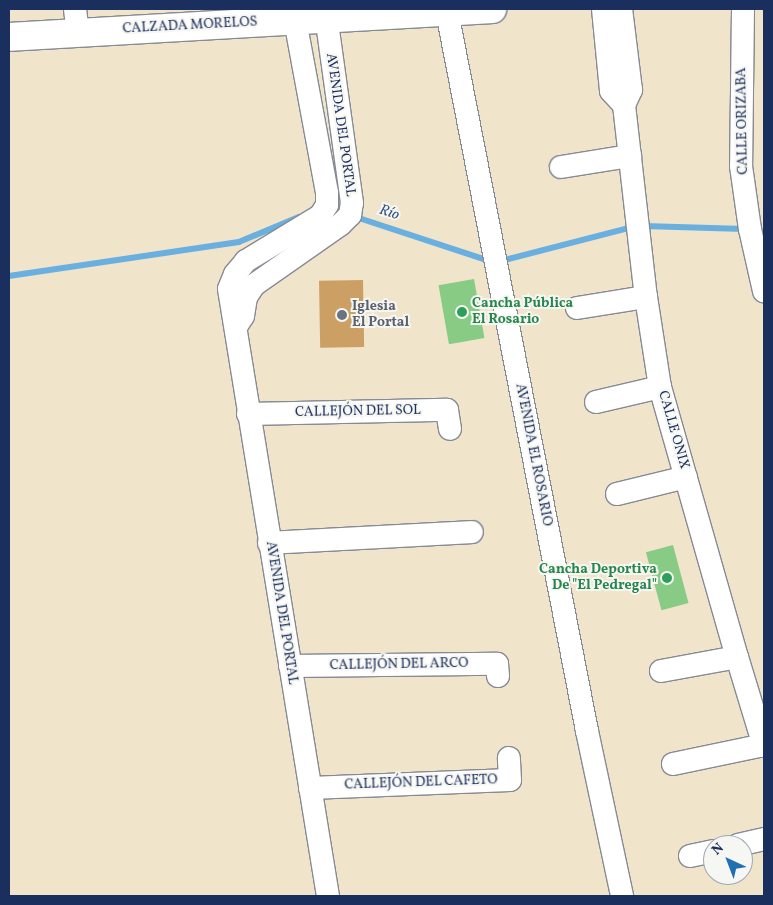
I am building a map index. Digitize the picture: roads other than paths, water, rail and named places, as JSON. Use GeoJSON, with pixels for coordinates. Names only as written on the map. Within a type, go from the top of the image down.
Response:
{"type":"FeatureCollection","features":[{"type":"Feature","properties":{"kind":"street","name":"CALZADA MORELOS"},"geometry":{"type":"LineString","coordinates":[[9,37],[77,21],[295,20],[325,13],[447,12],[492,9]]}},
{"type":"Feature","properties":{"kind":"street","name":"CALLE ONIX"},"geometry":{"type":"LineString","coordinates":[[603,9],[611,91],[624,105]]}},
{"type":"Feature","properties":{"kind":"street","name":"CALLE ONIX"},"geometry":{"type":"LineString","coordinates":[[621,9],[631,90],[624,105],[646,297],[660,387],[764,745]]}},
{"type":"Feature","properties":{"kind":"street","name":"CALLE ORIZABA"},"geometry":{"type":"LineString","coordinates":[[743,9],[741,166],[750,229],[764,291]]}},
{"type":"Feature","properties":{"kind":"street","name":"AVENIDA EL ROSARIO"},"geometry":{"type":"LineString","coordinates":[[447,12],[581,704],[622,896]]}},
{"type":"Feature","properties":{"kind":"street","name":"AVENIDA DEL PORTAL"},"geometry":{"type":"LineString","coordinates":[[235,330],[243,316],[246,297],[254,285],[341,224],[350,215],[352,203],[325,13]]}},
{"type":"Feature","properties":{"kind":"street","name":"AVENIDA DEL PORTAL"},"geometry":{"type":"LineString","coordinates":[[295,20],[327,194],[327,205],[320,216],[246,261],[235,274],[229,289],[328,896]]}},
{"type":"Feature","properties":{"kind":"street"},"geometry":{"type":"LineString","coordinates":[[561,167],[630,156]]}},
{"type":"Feature","properties":{"kind":"street"},"geometry":{"type":"LineString","coordinates":[[578,308],[646,297]]}},
{"type":"Feature","properties":{"kind":"street"},"geometry":{"type":"LineString","coordinates":[[596,402],[660,387]]}},
{"type":"Feature","properties":{"kind":"street","name":"CALLEJÓN DEL SOL"},"geometry":{"type":"LineString","coordinates":[[248,414],[447,410],[450,429]]}},
{"type":"Feature","properties":{"kind":"street"},"geometry":{"type":"LineString","coordinates":[[617,494],[686,477]]}},
{"type":"Feature","properties":{"kind":"street"},"geometry":{"type":"LineString","coordinates":[[269,543],[472,532]]}},
{"type":"Feature","properties":{"kind":"street"},"geometry":{"type":"LineString","coordinates":[[661,671],[737,657]]}},
{"type":"Feature","properties":{"kind":"street","name":"CALLEJÓN DEL ARCO"},"geometry":{"type":"LineString","coordinates":[[290,666],[497,664],[498,676]]}},
{"type":"Feature","properties":{"kind":"street"},"geometry":{"type":"LineString","coordinates":[[673,764],[764,745]]}},
{"type":"Feature","properties":{"kind":"street","name":"CALLEJÓN DEL CAFETO"},"geometry":{"type":"LineString","coordinates":[[310,788],[510,780],[510,758]]}},
{"type":"Feature","properties":{"kind":"street"},"geometry":{"type":"LineString","coordinates":[[690,856],[703,853]]}},
{"type":"Feature","properties":{"kind":"waterway","name":"Río"},"geometry":{"type":"LineString","coordinates":[[353,216],[490,261]]}},
{"type":"Feature","properties":{"kind":"waterway","name":"Río"},"geometry":{"type":"LineString","coordinates":[[9,276],[239,242],[299,217]]}},
{"type":"Feature","properties":{"kind":"waterway","name":"Río"},"geometry":{"type":"LineString","coordinates":[[644,226],[744,229]]}},
{"type":"Feature","properties":{"kind":"waterway","name":"Río"},"geometry":{"type":"LineString","coordinates":[[501,261],[632,227]]}},
{"type":"Feature","properties":{"kind":"place","name":"Cancha Pública El Rosario"},"geometry":{"type":"Point","coordinates":[462,312]}},
{"type":"Feature","properties":{"kind":"place","name":"Iglesia El Portal"},"geometry":{"type":"Point","coordinates":[342,315]}},
{"type":"Feature","properties":{"kind":"place","name":"Cancha Deportiva De \"El Pedregal\""},"geometry":{"type":"Point","coordinates":[667,578]}}]}
